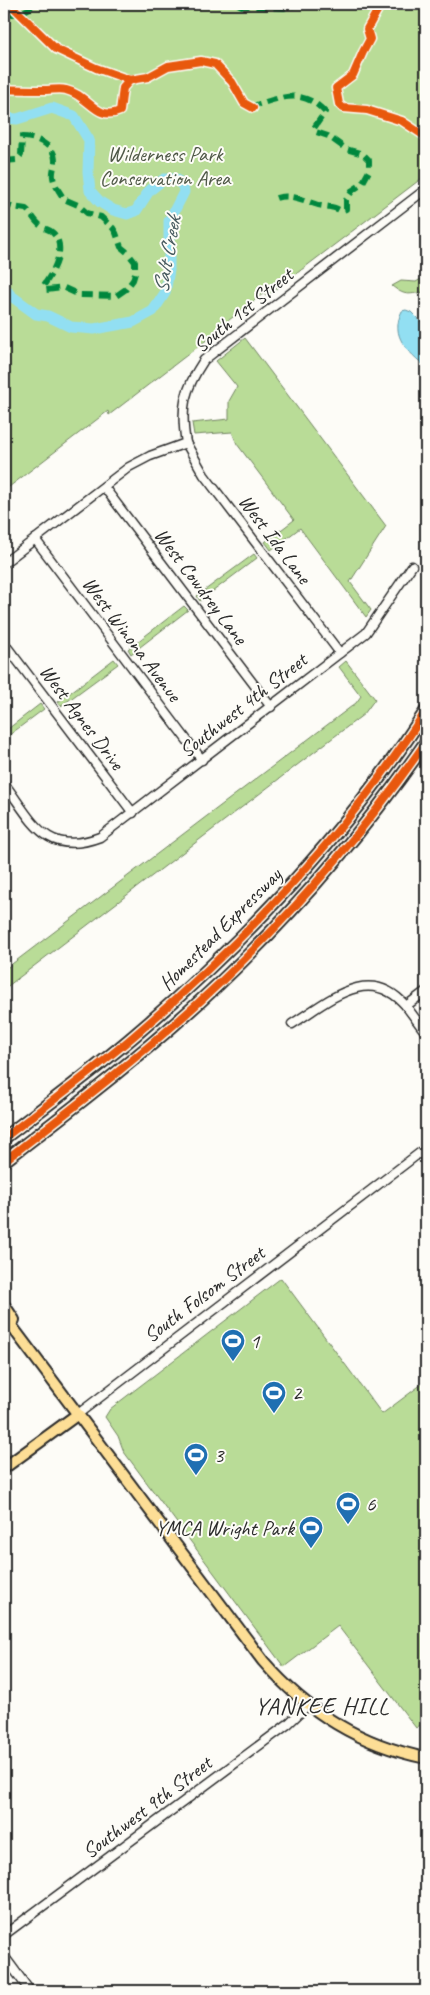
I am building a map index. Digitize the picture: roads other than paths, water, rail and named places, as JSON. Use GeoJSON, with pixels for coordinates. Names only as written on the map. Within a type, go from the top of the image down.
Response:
{"type":"FeatureCollection","features":[{"type":"Feature","properties":{"kind":"highway","name":"Homestead Expressway"},"geometry":{"type":"LineString","coordinates":[[4,1138],[135,1035],[230,947],[323,847],[388,765],[426,711]]}},
{"type":"Feature","properties":{"kind":"highway","name":"Homestead Expressway"},"geometry":{"type":"LineString","coordinates":[[4,1161],[92,1093],[164,1033],[245,957],[281,920],[340,853],[386,798],[426,742]]}},
{"type":"Feature","properties":{"kind":"main road"},"geometry":{"type":"LineString","coordinates":[[4,1305],[78,1414]]}},
{"type":"Feature","properties":{"kind":"main road"},"geometry":{"type":"LineString","coordinates":[[4,1316],[263,1661],[284,1685],[308,1705],[339,1725],[369,1740],[400,1752],[426,1758]]}},
{"type":"Feature","properties":{"kind":"main road","name":"South Folsom Street"},"geometry":{"type":"LineString","coordinates":[[4,1468],[78,1414]]}},
{"type":"Feature","properties":{"kind":"street","name":"South 1st Street"},"geometry":{"type":"LineString","coordinates":[[186,443],[183,413],[184,399],[189,385],[204,360],[426,189]]}},
{"type":"Feature","properties":{"kind":"street"},"geometry":{"type":"LineString","coordinates":[[4,562],[139,461],[186,443]]}},
{"type":"Feature","properties":{"kind":"street","name":"West Ida Lane"},"geometry":{"type":"LineString","coordinates":[[186,443],[204,475],[340,653]]}},
{"type":"Feature","properties":{"kind":"street","name":"West Cowdrey Lane"},"geometry":{"type":"LineString","coordinates":[[104,487],[270,707]]}},
{"type":"Feature","properties":{"kind":"street","name":"West Winona Avenue"},"geometry":{"type":"LineString","coordinates":[[35,539],[202,760]]}},
{"type":"Feature","properties":{"kind":"street","name":"Southwest 4th Street"},"geometry":{"type":"LineString","coordinates":[[4,783],[47,837],[59,842],[72,844],[100,837],[366,633],[412,566]]}},
{"type":"Feature","properties":{"kind":"street","name":"West Agnes Drive"},"geometry":{"type":"LineString","coordinates":[[4,643],[133,813]]}},
{"type":"Feature","properties":{"kind":"street"},"geometry":{"type":"LineString","coordinates":[[292,1024],[355,987],[369,986],[385,990],[397,997],[426,1033]]}},
{"type":"Feature","properties":{"kind":"street"},"geometry":{"type":"LineString","coordinates":[[406,1006],[426,991]]}},
{"type":"Feature","properties":{"kind":"street","name":"South Folsom Street"},"geometry":{"type":"LineString","coordinates":[[78,1414],[426,1148]]}},
{"type":"Feature","properties":{"kind":"street","name":"Southwest 9th Street"},"geometry":{"type":"LineString","coordinates":[[4,1935],[280,1730],[308,1705]]}},
{"type":"Feature","properties":{"kind":"street"},"geometry":{"type":"LineString","coordinates":[[4,1956],[30,1991]]}},
{"type":"Feature","properties":{"kind":"water"},"geometry":{"type":"Polygon","coordinates":[[[402,311],[411,312],[426,327],[426,367],[413,356],[399,336],[399,320],[402,311]]]}},
{"type":"Feature","properties":{"kind":"waterway","name":"Salt Creek"},"geometry":{"type":"LineString","coordinates":[[4,118],[17,119],[52,108],[74,116],[89,140],[88,172],[90,191],[100,202],[113,210],[127,214],[136,211],[149,191],[164,179],[176,179],[183,186],[184,192],[169,221],[169,270],[165,293],[153,311],[133,322],[94,329],[71,327],[48,316],[36,314],[10,295],[4,286]]}},
{"type":"Feature","properties":{"kind":"place","name":"1"},"geometry":{"type":"Point","coordinates":[233,1362]}},
{"type":"Feature","properties":{"kind":"place","name":"2"},"geometry":{"type":"Point","coordinates":[274,1414]}},
{"type":"Feature","properties":{"kind":"place","name":"3"},"geometry":{"type":"Point","coordinates":[196,1476]}},
{"type":"Feature","properties":{"kind":"place","name":"6"},"geometry":{"type":"Point","coordinates":[348,1525]}},
{"type":"Feature","properties":{"kind":"place","name":"YMCA Wright Park"},"geometry":{"type":"Point","coordinates":[311,1549]}},
{"type":"Feature","properties":{"kind":"district","name":"YANKEE HILL"},"geometry":{"type":"Point","coordinates":[322,1706]}},
{"type":"Feature","properties":{"kind":"park label","name":"Wilderness Park Conservation Area"},"geometry":{"type":"Point","coordinates":[165,166]}}]}
